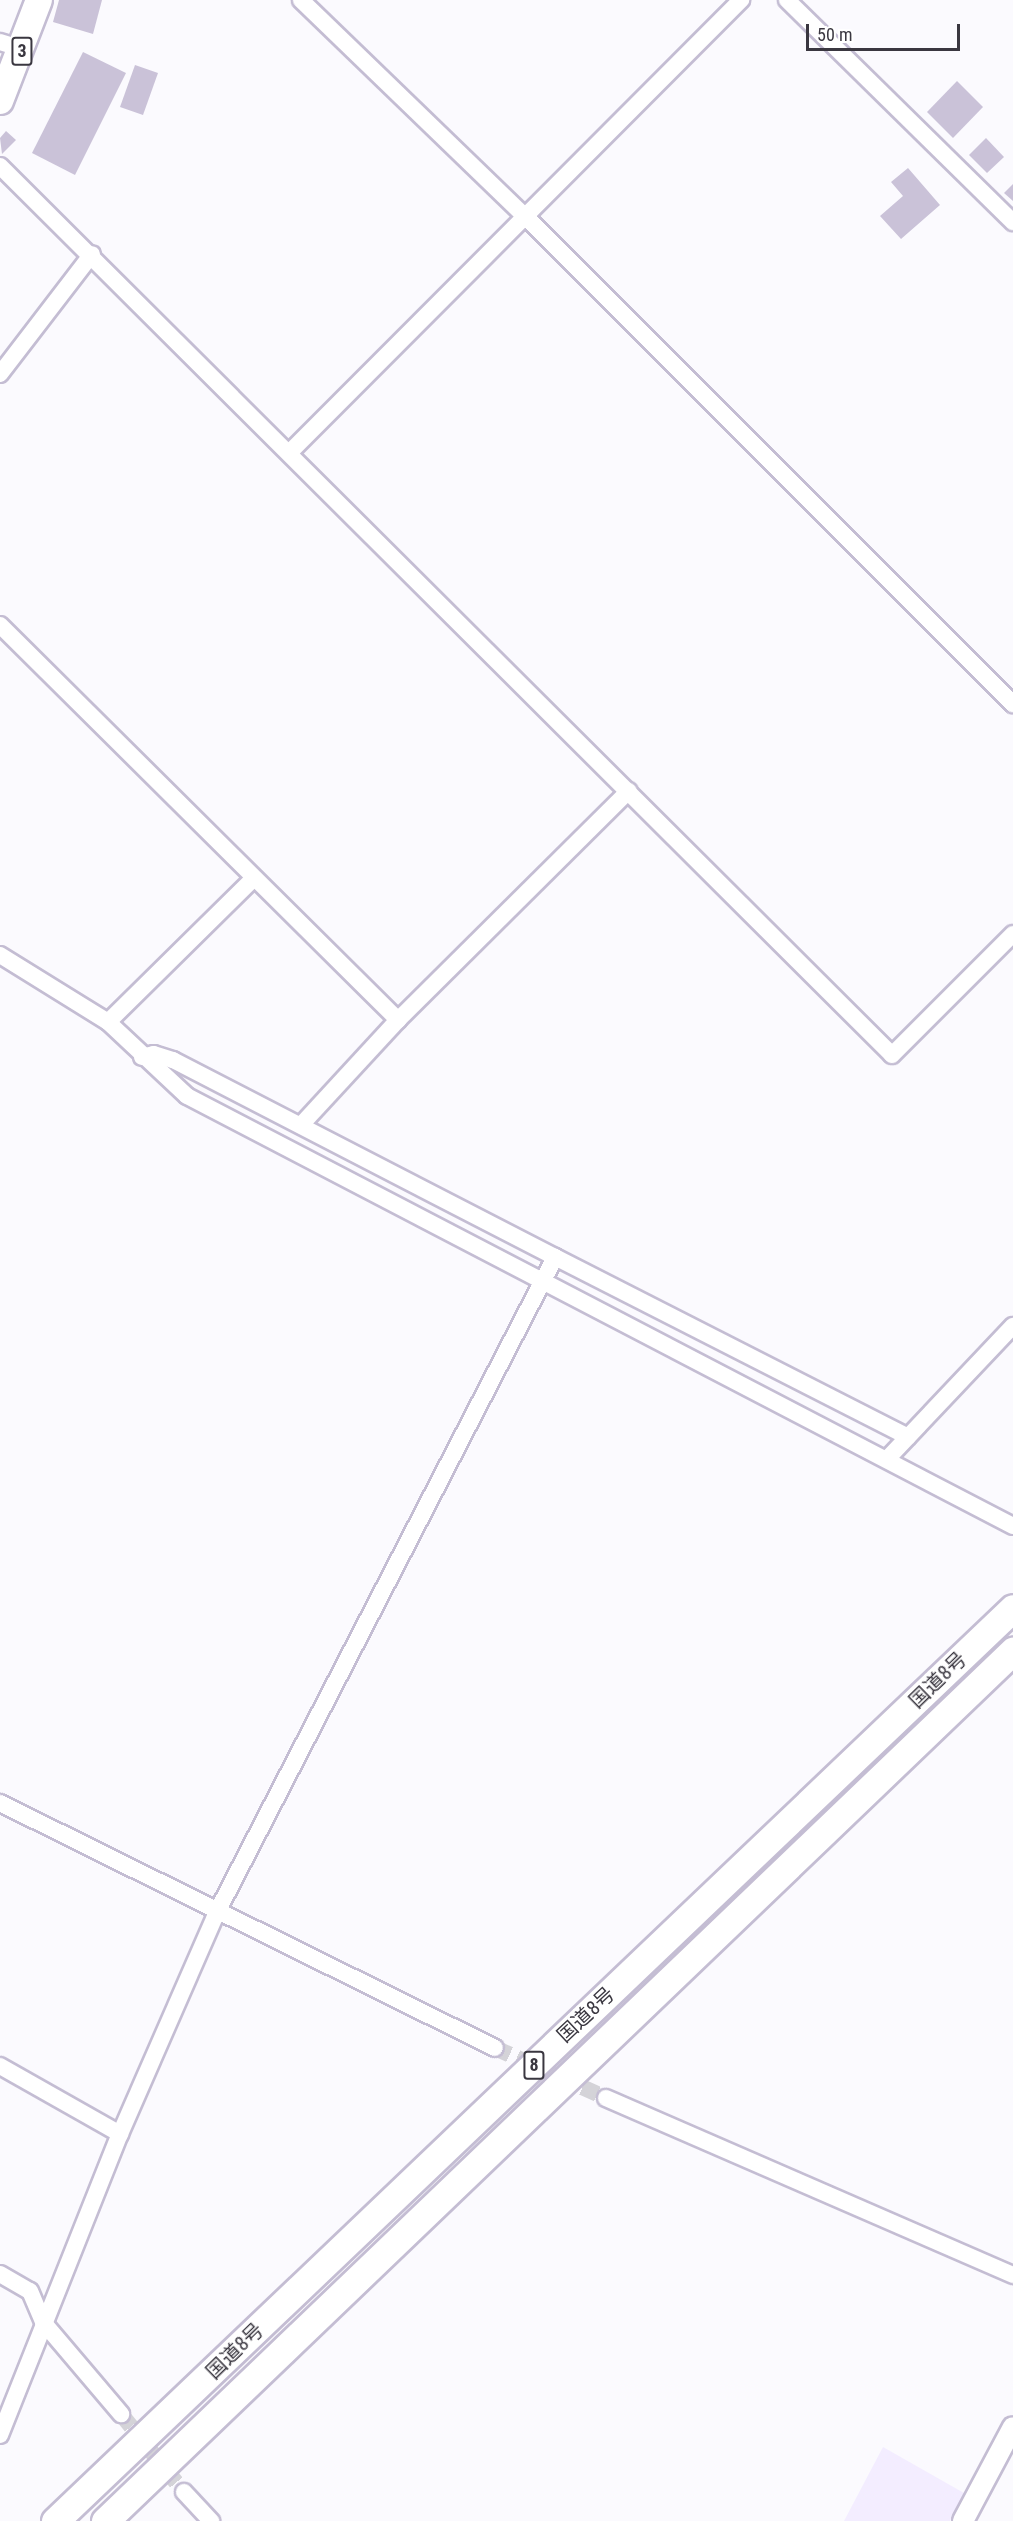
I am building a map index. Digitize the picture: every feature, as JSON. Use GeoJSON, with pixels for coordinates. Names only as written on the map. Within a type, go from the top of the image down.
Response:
{"type":"FeatureCollection","features":[{"type":"Feature","properties":{"kind":"highway","name":"国道8号"},"geometry":{"type":"LineString","coordinates":[[56,2521],[1013,1608]]}},
{"type":"Feature","properties":{"kind":"highway","name":"国道8号"},"geometry":{"type":"LineString","coordinates":[[105,2521],[1013,1651]]}},
{"type":"Feature","properties":{"kind":"main road","name":"3"},"geometry":{"type":"LineString","coordinates":[[0,101],[11,46],[39,0]]}},
{"type":"Feature","properties":{"kind":"street"},"geometry":{"type":"LineString","coordinates":[[301,0],[524,215],[1013,704]]}},
{"type":"Feature","properties":{"kind":"street"},"geometry":{"type":"LineString","coordinates":[[290,452],[741,0]]}},
{"type":"Feature","properties":{"kind":"street"},"geometry":{"type":"LineString","coordinates":[[788,0],[1013,222]]}},
{"type":"Feature","properties":{"kind":"street"},"geometry":{"type":"LineString","coordinates":[[0,166],[92,254],[892,1055],[1013,934]]}},
{"type":"Feature","properties":{"kind":"street"},"geometry":{"type":"LineString","coordinates":[[0,374],[92,254]]}},
{"type":"Feature","properties":{"kind":"street"},"geometry":{"type":"LineString","coordinates":[[0,625],[253,879],[398,1020]]}},
{"type":"Feature","properties":{"kind":"street"},"geometry":{"type":"LineString","coordinates":[[301,1125],[398,1020],[629,791]]}},
{"type":"Feature","properties":{"kind":"street"},"geometry":{"type":"LineString","coordinates":[[108,1022],[253,879]]}},
{"type":"Feature","properties":{"kind":"street"},"geometry":{"type":"LineString","coordinates":[[0,956],[108,1022],[142,1057],[186,1096],[888,1458],[1013,1526]]}},
{"type":"Feature","properties":{"kind":"street"},"geometry":{"type":"LineString","coordinates":[[142,1057],[154,1054],[173,1060],[908,1437]]}},
{"type":"Feature","properties":{"kind":"street"},"geometry":{"type":"LineString","coordinates":[[0,2435],[120,2134],[217,1912],[555,1257]]}},
{"type":"Feature","properties":{"kind":"street"},"geometry":{"type":"LineString","coordinates":[[888,1458],[1013,1326]]}},
{"type":"Feature","properties":{"kind":"street"},"geometry":{"type":"LineString","coordinates":[[0,1803],[495,2048]]}},
{"type":"Feature","properties":{"kind":"street"},"geometry":{"type":"LineString","coordinates":[[0,2066],[120,2134]]}},
{"type":"Feature","properties":{"kind":"street"},"geometry":{"type":"LineString","coordinates":[[606,2098],[1013,2275]]}},
{"type":"Feature","properties":{"kind":"street"},"geometry":{"type":"LineString","coordinates":[[0,2274],[30,2290],[44,2322],[121,2414]]}},
{"type":"Feature","properties":{"kind":"street"},"geometry":{"type":"LineString","coordinates":[[963,2521],[1013,2427]]}},
{"type":"Feature","properties":{"kind":"street"},"geometry":{"type":"LineString","coordinates":[[184,2492],[211,2521]]}},
{"type":"Feature","properties":{"kind":"shaded area"},"geometry":{"type":"Polygon","coordinates":[[[883,2447],[964,2493],[950,2521],[844,2521],[883,2447]]]}},
{"type":"Feature","properties":{"kind":"building"},"geometry":{"type":"Polygon","coordinates":[[[59,0],[102,0],[93,34],[53,22],[59,0]]]}},
{"type":"Feature","properties":{"kind":"building"},"geometry":{"type":"Polygon","coordinates":[[[83,52],[126,73],[75,175],[32,153],[83,52]]]}},
{"type":"Feature","properties":{"kind":"building"},"geometry":{"type":"Polygon","coordinates":[[[135,65],[158,73],[143,115],[120,107],[135,65]]]}},
{"type":"Feature","properties":{"kind":"building"},"geometry":{"type":"Polygon","coordinates":[[[957,81],[983,107],[953,138],[927,112],[957,81]]]}},
{"type":"Feature","properties":{"kind":"building"},"geometry":{"type":"Polygon","coordinates":[[[6,131],[16,140],[2,154],[0,138],[6,131]]]}},
{"type":"Feature","properties":{"kind":"building"},"geometry":{"type":"Polygon","coordinates":[[[986,138],[1004,157],[987,173],[969,155],[986,138]]]}},
{"type":"Feature","properties":{"kind":"building"},"geometry":{"type":"Polygon","coordinates":[[[908,168],[940,205],[901,239],[880,216],[903,196],[891,182],[908,168]]]}},
{"type":"Feature","properties":{"kind":"building"},"geometry":{"type":"Polygon","coordinates":[[[1013,184],[1013,201],[1004,193],[1013,184]]]}},
{"type":"Feature","properties":{"kind":"tunnel"},"geometry":{"type":"LineString","coordinates":[[495,2048],[606,2098]]}},
{"type":"Feature","properties":{"kind":"tunnel"},"geometry":{"type":"LineString","coordinates":[[121,2414],[184,2492]]}}]}
